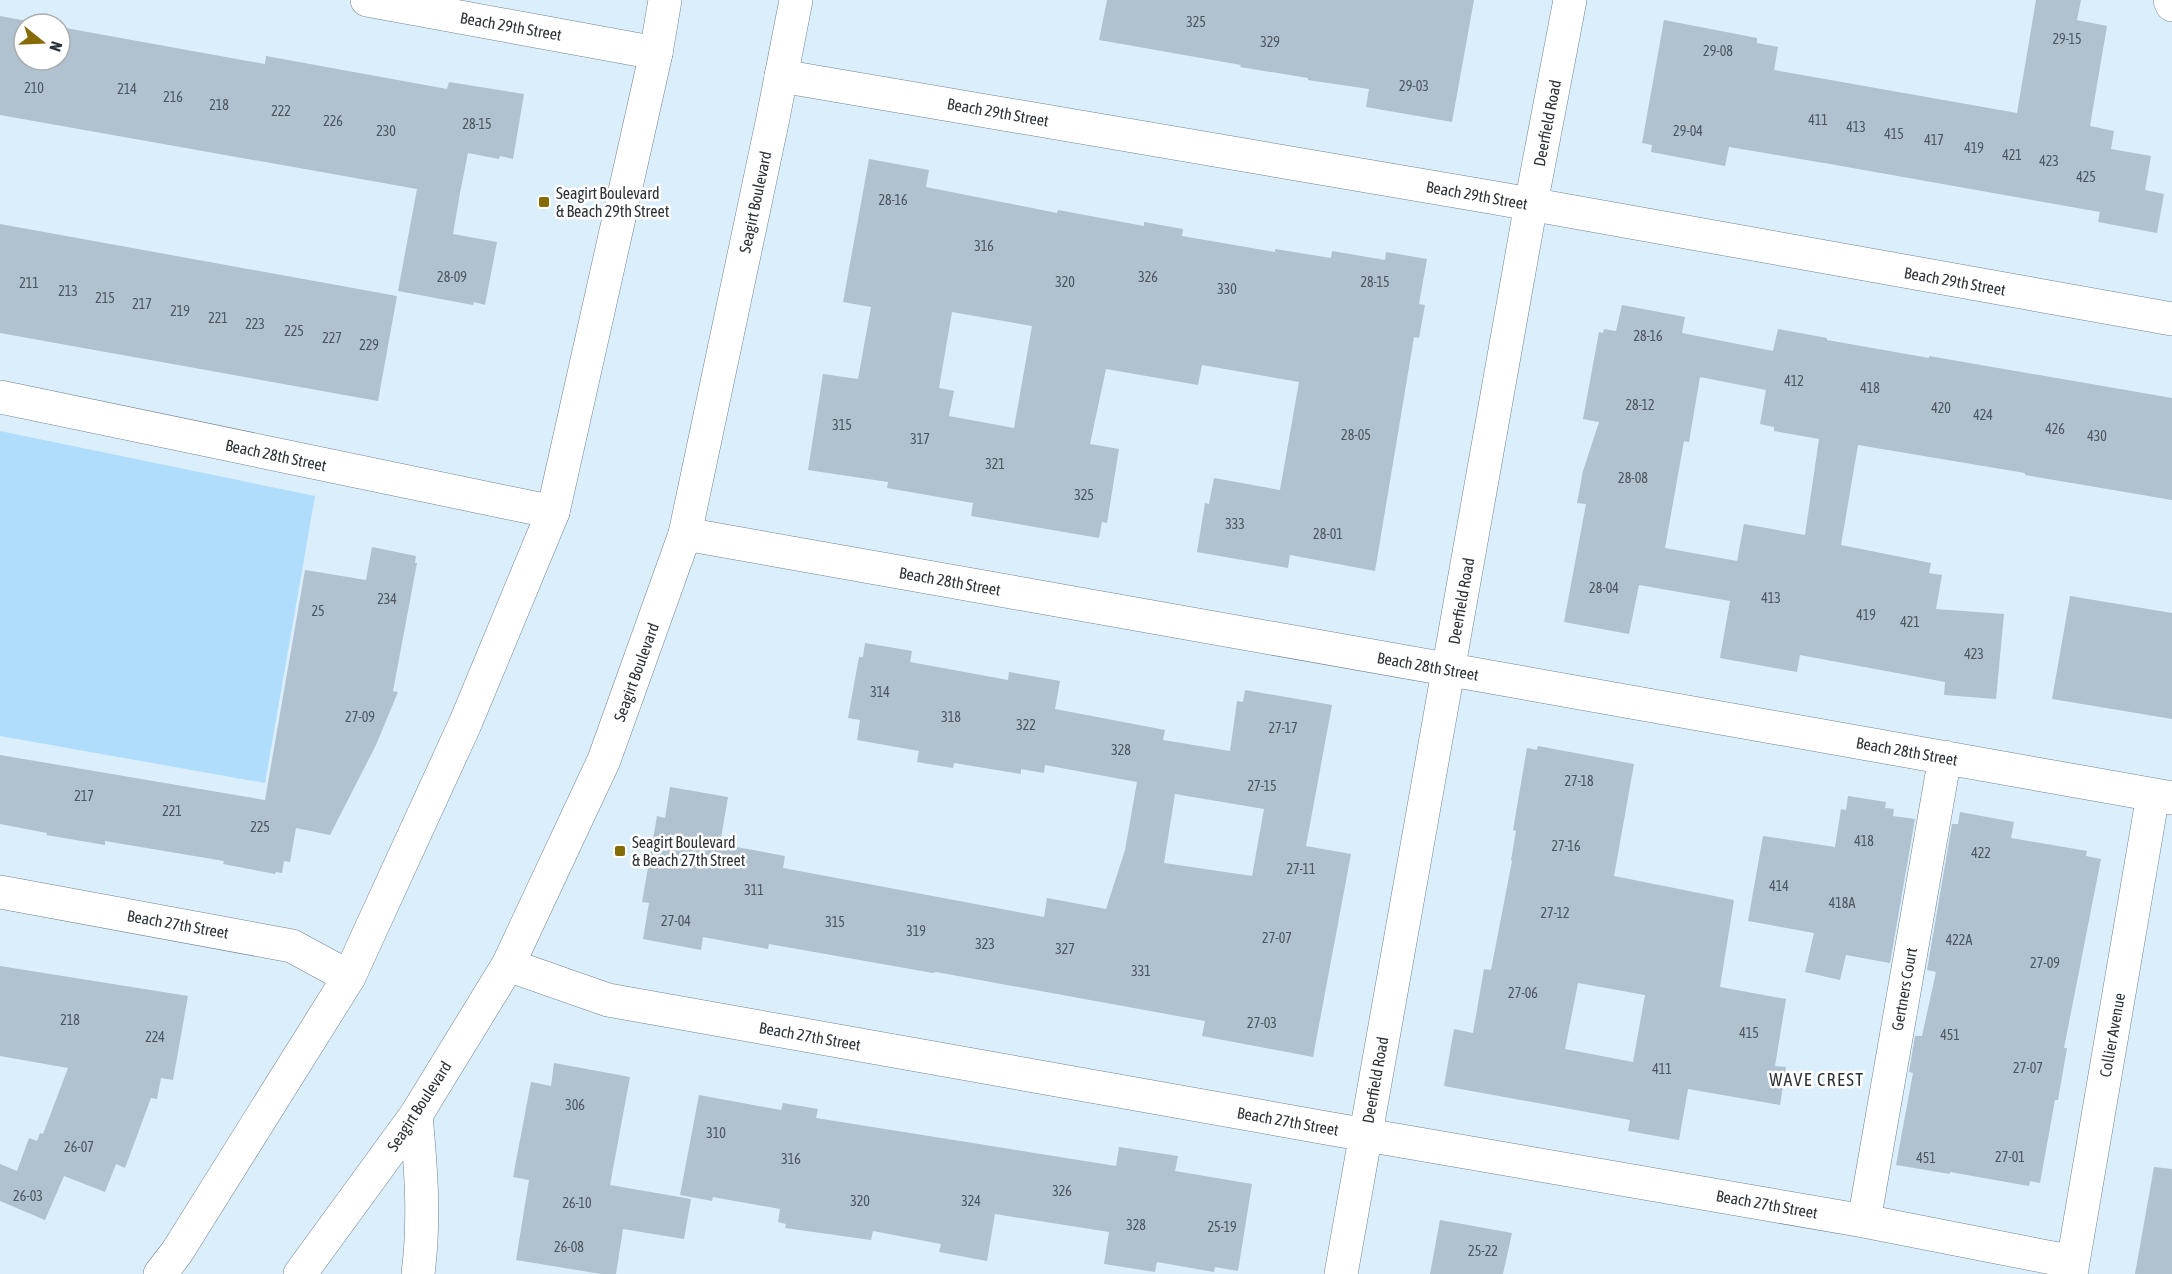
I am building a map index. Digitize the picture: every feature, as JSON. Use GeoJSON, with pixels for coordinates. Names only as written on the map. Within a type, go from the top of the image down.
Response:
{"type":"FeatureCollection","features":[{"type":"Feature","properties":{"kind":"street","name":"Beach 29th Street"},"geometry":{"type":"LineString","coordinates":[[367,0],[656,53]]}},
{"type":"Feature","properties":{"kind":"street"},"geometry":{"type":"LineString","coordinates":[[160,1274],[177,1252],[349,977],[465,724],[553,512],[656,53],[665,0]]}},
{"type":"Feature","properties":{"kind":"street","name":"Seagirt Boulevard"},"geometry":{"type":"LineString","coordinates":[[300,1274],[416,1115],[508,965],[604,760],[685,534],[796,0]]}},
{"type":"Feature","properties":{"kind":"street","name":"Deerfield Road"},"geometry":{"type":"LineString","coordinates":[[1341,1274],[1531,204],[1570,0]]}},
{"type":"Feature","properties":{"kind":"street"},"geometry":{"type":"LineString","coordinates":[[2170,0],[2172,4]]}},
{"type":"Feature","properties":{"kind":"street","name":"Beach 29th Street"},"geometry":{"type":"LineString","coordinates":[[781,76],[1531,204],[2172,320]]}},
{"type":"Feature","properties":{"kind":"street","name":"Beach 28th Street"},"geometry":{"type":"LineString","coordinates":[[0,397],[553,512]]}},
{"type":"Feature","properties":{"kind":"street","name":"Beach 28th Street"},"geometry":{"type":"LineString","coordinates":[[685,534],[2162,797]]}},
{"type":"Feature","properties":{"kind":"street","name":"Gertners Court"},"geometry":{"type":"LineString","coordinates":[[1864,1221],[1945,757]]}},
{"type":"Feature","properties":{"kind":"street","name":"Collier Avenue"},"geometry":{"type":"LineString","coordinates":[[2072,1268],[2162,797]]}},
{"type":"Feature","properties":{"kind":"street","name":"Beach 27th Street"},"geometry":{"type":"LineString","coordinates":[[0,892],[292,946],[349,977]]}},
{"type":"Feature","properties":{"kind":"street","name":"Beach 27th Street"},"geometry":{"type":"LineString","coordinates":[[508,965],[608,1000],[1864,1221],[2072,1268]]}},
{"type":"Feature","properties":{"kind":"street"},"geometry":{"type":"LineString","coordinates":[[416,1115],[423,1194],[422,1246],[418,1274]]}},
{"type":"Feature","properties":{"kind":"shaded area"},"geometry":{"type":"Polygon","coordinates":[[[0,431],[315,496],[265,783],[0,736],[0,431]]]}},
{"type":"Feature","properties":{"kind":"building"},"geometry":{"type":"Polygon","coordinates":[[[1107,0],[1474,0],[1452,122],[1366,107],[1369,89],[1308,80],[1308,78],[1240,67],[1241,65],[1099,40],[1107,0]]]}},
{"type":"Feature","properties":{"kind":"building"},"geometry":{"type":"Polygon","coordinates":[[[2036,0],[2081,0],[2077,20],[2107,26],[2090,126],[2114,131],[2111,149],[2151,156],[2145,190],[2164,194],[2157,233],[2098,222],[2100,212],[1830,164],[1729,147],[1725,166],[1651,152],[1652,145],[1642,143],[1664,20],[1757,38],[1757,43],[1778,47],[1774,70],[2017,113],[2036,0]]]}},
{"type":"Feature","properties":{"kind":"building"},"geometry":{"type":"Polygon","coordinates":[[[0,16],[12,18],[12,72],[72,72],[72,29],[265,64],[266,56],[447,89],[449,82],[524,94],[513,159],[500,156],[499,159],[468,153],[460,193],[453,234],[497,242],[485,305],[474,302],[473,305],[398,291],[417,189],[0,115],[0,16]]]}},
{"type":"Feature","properties":{"kind":"building"},"geometry":{"type":"Polygon","coordinates":[[[869,159],[929,170],[926,187],[1057,213],[1058,210],[1144,226],[1144,222],[1183,229],[1182,236],[1275,252],[1275,249],[1331,258],[1332,251],[1385,260],[1386,252],[1427,259],[1419,304],[1425,305],[1419,338],[1414,337],[1375,571],[1290,555],[1288,568],[1197,552],[1205,503],[1209,504],[1214,478],[1280,490],[1299,382],[1202,365],[1198,385],[1106,369],[1090,444],[1119,449],[1107,523],[1102,522],[1099,538],[971,516],[973,503],[887,488],[888,482],[808,470],[823,374],[858,379],[871,307],[843,302],[869,159]],[[952,312],[939,388],[954,391],[949,416],[1014,428],[1032,326],[952,312]]]}},
{"type":"Feature","properties":{"kind":"building"},"geometry":{"type":"Polygon","coordinates":[[[0,224],[397,296],[378,401],[0,333],[0,224]]]}},
{"type":"Feature","properties":{"kind":"building"},"geometry":{"type":"Polygon","coordinates":[[[1622,305],[1685,317],[1682,333],[1773,351],[1778,329],[1929,358],[1929,356],[2172,398],[2172,500],[1858,445],[1841,545],[1931,563],[1929,573],[1942,575],[1936,609],[2004,614],[1996,699],[1944,695],[1945,682],[1800,655],[1797,672],[1720,658],[1730,601],[1639,585],[1629,634],[1564,622],[1586,504],[1577,503],[1583,471],[1599,422],[1583,419],[1599,332],[1603,333],[1604,329],[1616,331],[1622,305]],[[1700,377],[1689,442],[1684,441],[1665,548],[1737,561],[1744,524],[1805,535],[1819,439],[1774,431],[1774,427],[1760,424],[1766,390],[1700,377]]]}},
{"type":"Feature","properties":{"kind":"building"},"geometry":{"type":"Polygon","coordinates":[[[372,547],[416,556],[415,563],[417,563],[393,691],[398,692],[376,745],[330,835],[296,828],[290,862],[284,861],[282,873],[276,872],[275,874],[223,864],[224,861],[105,841],[105,845],[46,835],[47,833],[0,824],[0,755],[265,800],[305,570],[366,580],[372,547]]]}},
{"type":"Feature","properties":{"kind":"building"},"geometry":{"type":"Polygon","coordinates":[[[2070,596],[2172,613],[2172,719],[2052,699],[2070,596]]]}},
{"type":"Feature","properties":{"kind":"building"},"geometry":{"type":"Polygon","coordinates":[[[865,643],[912,651],[910,662],[1008,680],[1009,672],[1060,681],[1055,709],[1165,730],[1163,740],[1230,751],[1237,701],[1243,702],[1245,690],[1332,705],[1306,846],[1351,854],[1313,1057],[1202,1036],[1205,1021],[936,972],[769,944],[768,949],[703,937],[701,950],[643,939],[649,903],[642,902],[657,816],[665,818],[670,787],[728,797],[720,844],[785,856],[783,868],[1044,917],[1047,898],[1106,909],[1125,850],[1137,782],[1045,765],[1044,773],[1021,769],[1021,774],[954,763],[953,768],[917,762],[919,751],[857,740],[860,720],[848,718],[859,657],[863,657],[865,643]],[[1175,794],[1164,863],[1252,876],[1264,809],[1175,794]]]}},
{"type":"Feature","properties":{"kind":"building"},"geometry":{"type":"Polygon","coordinates":[[[1538,746],[1634,764],[1614,876],[1734,900],[1720,987],[1786,999],[1775,1066],[1786,1067],[1780,1105],[1688,1089],[1679,1140],[1628,1131],[1630,1120],[1444,1086],[1454,1029],[1473,1033],[1484,969],[1491,970],[1512,861],[1516,831],[1513,830],[1527,748],[1537,750],[1538,746]],[[1578,983],[1565,1049],[1633,1062],[1645,995],[1578,983]]]}},
{"type":"Feature","properties":{"kind":"building"},"geometry":{"type":"Polygon","coordinates":[[[1848,796],[1886,802],[1885,808],[1894,809],[1893,816],[1915,819],[1890,963],[1846,955],[1840,980],[1805,972],[1814,933],[1748,921],[1763,836],[1835,847],[1841,809],[1846,810],[1848,796]]]}},
{"type":"Feature","properties":{"kind":"building"},"geometry":{"type":"Polygon","coordinates":[[[1960,812],[2014,822],[2011,838],[2087,851],[2086,856],[2101,859],[2064,1048],[2067,1048],[2058,1100],[2055,1100],[2040,1183],[2030,1181],[2029,1186],[1896,1165],[1913,1073],[1909,1072],[1915,1036],[1922,1036],[1936,972],[1927,970],[1952,824],[1958,824],[1960,812]]]}},
{"type":"Feature","properties":{"kind":"building"},"geometry":{"type":"Polygon","coordinates":[[[0,966],[188,996],[173,1080],[161,1078],[157,1099],[151,1098],[125,1168],[116,1164],[105,1192],[64,1176],[45,1220],[0,1201],[0,1164],[17,1171],[29,1138],[37,1141],[40,1133],[43,1134],[68,1068],[0,1056],[0,966]]]}},
{"type":"Feature","properties":{"kind":"building"},"geometry":{"type":"Polygon","coordinates":[[[554,1063],[630,1077],[610,1185],[691,1199],[684,1239],[623,1229],[616,1274],[601,1274],[516,1260],[529,1180],[513,1177],[531,1082],[551,1086],[554,1063]]]}},
{"type":"Feature","properties":{"kind":"building"},"geometry":{"type":"Polygon","coordinates":[[[699,1095],[781,1110],[783,1103],[818,1109],[816,1118],[1116,1166],[1119,1147],[1178,1156],[1175,1171],[1252,1184],[1238,1271],[1215,1267],[1214,1272],[1157,1262],[1155,1272],[1104,1264],[1109,1232],[995,1214],[987,1261],[939,1252],[941,1244],[873,1231],[871,1240],[785,1228],[786,1224],[778,1222],[780,1209],[713,1197],[712,1201],[680,1195],[699,1095]]]}},
{"type":"Feature","properties":{"kind":"building"},"geometry":{"type":"Polygon","coordinates":[[[2154,1167],[2172,1169],[2172,1274],[2135,1274],[2154,1167]]]}},
{"type":"Feature","properties":{"kind":"building"},"geometry":{"type":"Polygon","coordinates":[[[1440,1220],[1512,1233],[1503,1274],[1430,1274],[1440,1220]]]}},
{"type":"Feature","properties":{"kind":"place","name":"Seagirt Boulevard & Beach 29th Street"},"geometry":{"type":"Point","coordinates":[544,202]}},
{"type":"Feature","properties":{"kind":"place","name":"Seagirt Boulevard & Beach 27th Street"},"geometry":{"type":"Point","coordinates":[620,851]}},
{"type":"Feature","properties":{"kind":"district","name":"WAVE CREST"},"geometry":{"type":"Point","coordinates":[1817,1079]}}]}
